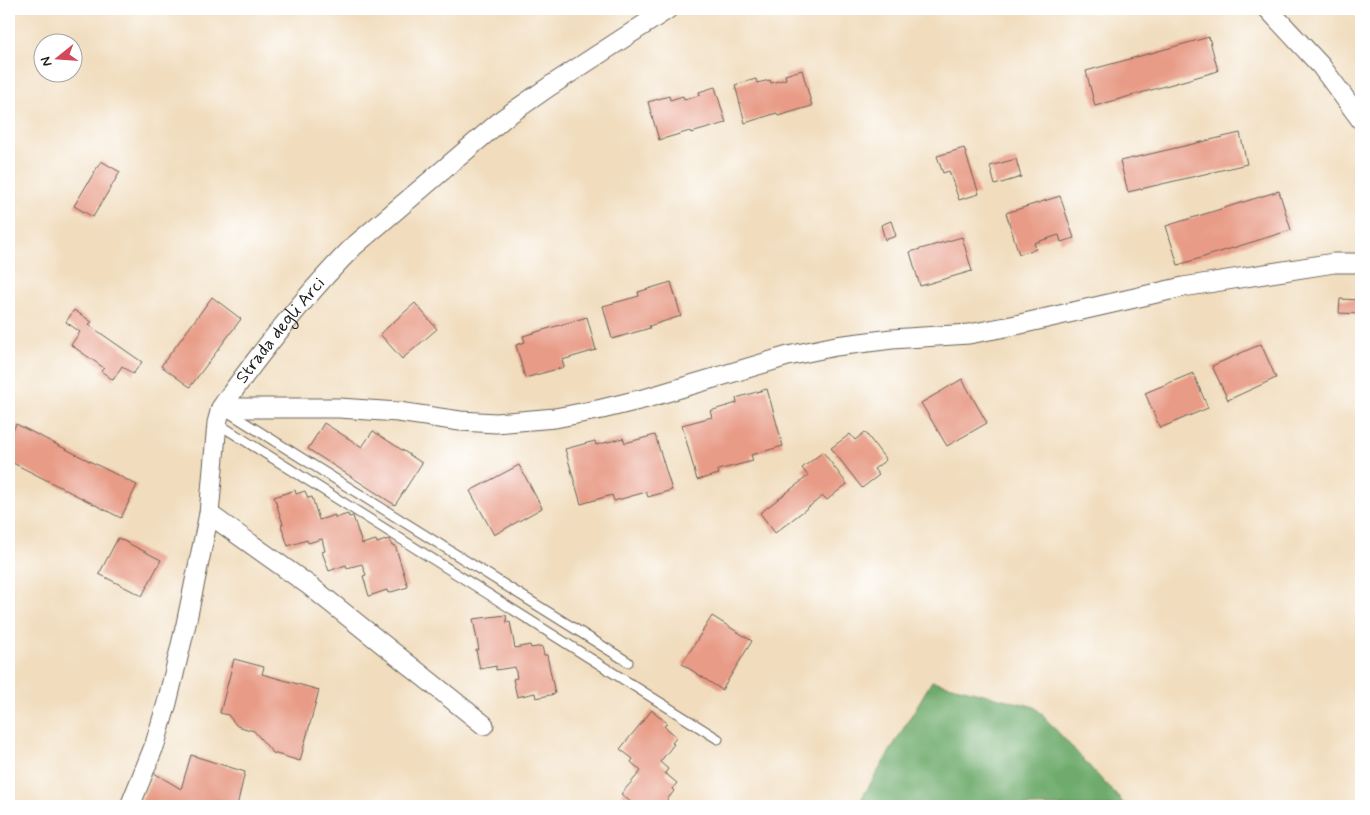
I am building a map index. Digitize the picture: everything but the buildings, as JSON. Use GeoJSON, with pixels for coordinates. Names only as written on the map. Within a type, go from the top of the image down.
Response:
{"type":"FeatureCollection","features":[{"type":"Feature","properties":{"kind":"street","name":"Strada degli Arci"},"geometry":{"type":"LineString","coordinates":[[219,415],[307,297],[354,246],[504,118],[668,9]]}},
{"type":"Feature","properties":{"kind":"street"},"geometry":{"type":"LineString","coordinates":[[1268,9],[1320,66],[1361,120]]}},
{"type":"Feature","properties":{"kind":"street"},"geometry":{"type":"LineString","coordinates":[[130,806],[155,744],[167,703],[196,579],[209,514],[219,415],[339,408],[398,412],[460,421],[490,423],[556,418],[647,398],[788,356],[836,346],[892,339],[969,334],[1182,287],[1334,263],[1361,263]]}},
{"type":"Feature","properties":{"kind":"street"},"geometry":{"type":"LineString","coordinates":[[209,514],[310,586],[484,725]]}},
{"type":"Feature","properties":{"kind":"lane"},"geometry":{"type":"LineString","coordinates":[[219,415],[628,662]]}},
{"type":"Feature","properties":{"kind":"lane"},"geometry":{"type":"LineString","coordinates":[[219,415],[718,739]]}},
{"type":"Feature","properties":{"kind":"green space"},"geometry":{"type":"Polygon","coordinates":[[[932,681],[1035,707],[1126,806],[857,806],[932,681]]]}}]}
